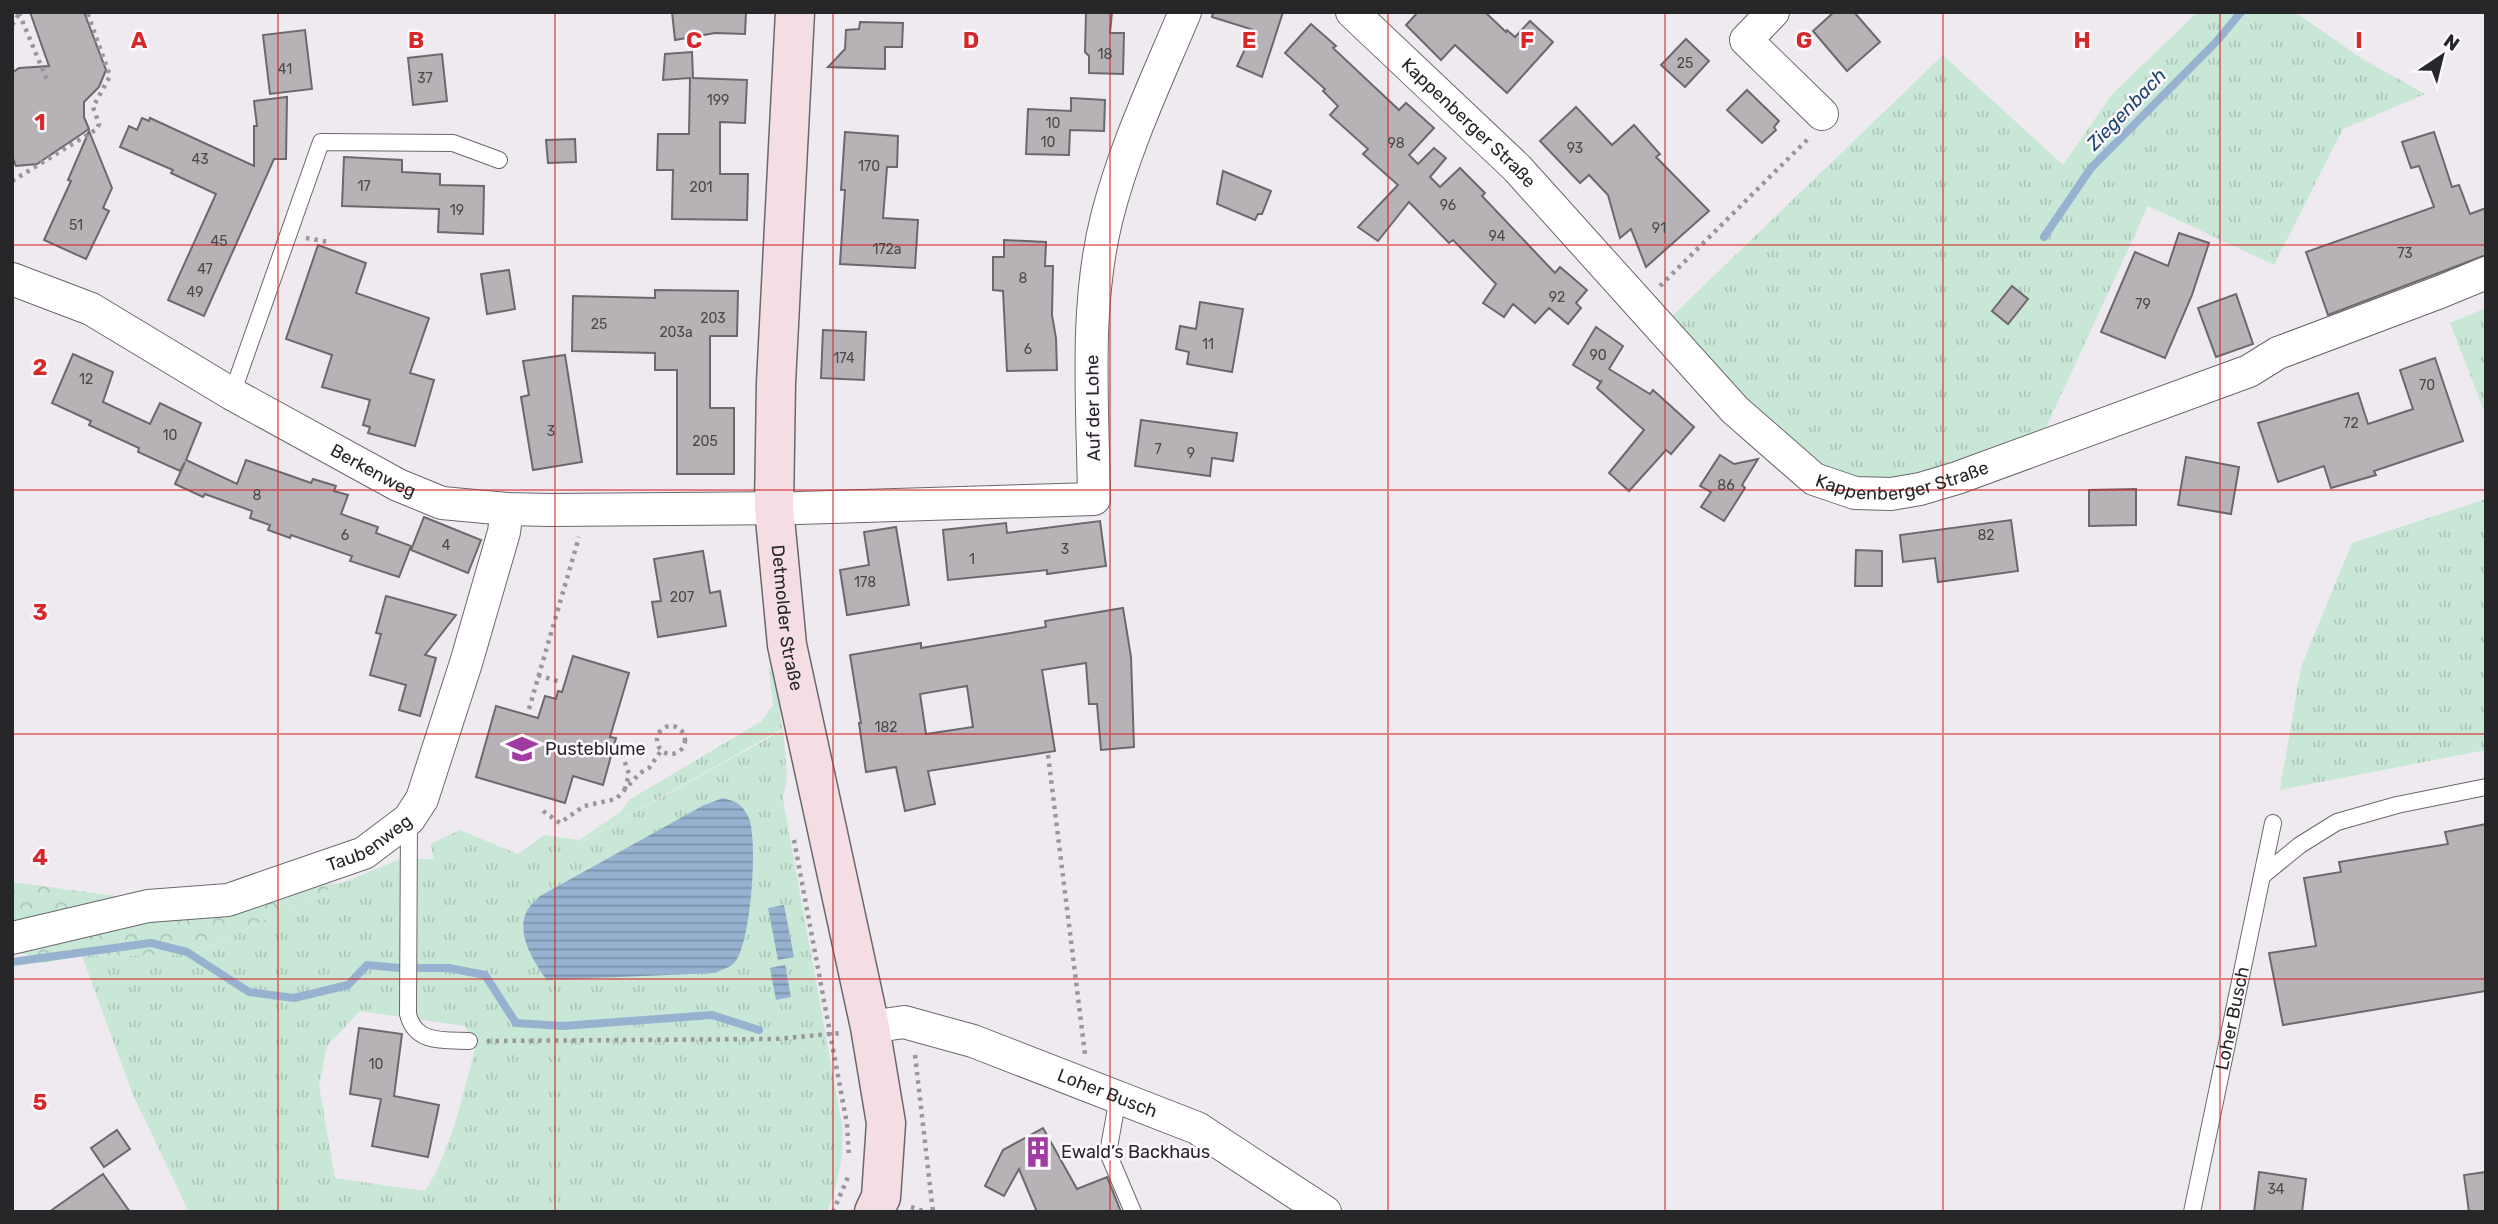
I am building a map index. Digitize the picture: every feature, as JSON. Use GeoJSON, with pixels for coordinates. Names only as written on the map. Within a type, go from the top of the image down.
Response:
{"type":"FeatureCollection","features":[{"type":"Feature","properties":{"kind":"main road","name":"Detmolder Straße"},"geometry":{"type":"LineString","coordinates":[[795,12],[776,383],[774,508],[787,645],[887,1024],[886,1123],[881,1197],[874,1212]]}},
{"type":"Feature","properties":{"kind":"street","name":"Auf der Lohe"},"geometry":{"type":"LineString","coordinates":[[774,508],[1094,499],[1092,315],[1107,218],[1135,133],[1185,12]]}},
{"type":"Feature","properties":{"kind":"street","name":"Kappenberger Straße"},"geometry":{"type":"LineString","coordinates":[[1353,12],[1517,168],[1735,410],[1814,479],[1855,493],[1891,494],[1957,478],[2249,371],[2278,353],[2486,273]]}},
{"type":"Feature","properties":{"kind":"street"},"geometry":{"type":"LineString","coordinates":[[1773,12],[1746,40],[1822,114]]}},
{"type":"Feature","properties":{"kind":"street","name":"Berkenweg"},"geometry":{"type":"LineString","coordinates":[[12,279],[91,309],[232,394],[398,485],[442,503],[507,509],[774,508]]}},
{"type":"Feature","properties":{"kind":"street","name":"Taubenweg"},"geometry":{"type":"LineString","coordinates":[[12,938],[148,906],[228,900],[364,853],[409,819],[422,799],[466,663],[504,532],[507,509]]}},
{"type":"Feature","properties":{"kind":"street","name":"Loher Busch"},"geometry":{"type":"LineString","coordinates":[[887,1024],[973,1041],[1197,1128],[1325,1212]]}},
{"type":"Feature","properties":{"kind":"lane"},"geometry":{"type":"LineString","coordinates":[[232,394],[321,142],[453,143],[499,160]]}},
{"type":"Feature","properties":{"kind":"lane"},"geometry":{"type":"LineString","coordinates":[[2262,876],[2300,845],[2337,822],[2397,805],[2486,788]]}},
{"type":"Feature","properties":{"kind":"lane"},"geometry":{"type":"LineString","coordinates":[[409,819],[410,1024],[421,1035],[436,1040],[469,1041]]}},
{"type":"Feature","properties":{"kind":"lane","name":"Loher Busch"},"geometry":{"type":"LineString","coordinates":[[2192,1212],[2273,824]]}},
{"type":"Feature","properties":{"kind":"lane"},"geometry":{"type":"LineString","coordinates":[[1104,1091],[1108,1153],[1133,1212]]}},
{"type":"Feature","properties":{"kind":"path"},"geometry":{"type":"LineString","coordinates":[[12,181],[97,128],[99,124],[93,107],[110,76],[87,12]]}},
{"type":"Feature","properties":{"kind":"path"},"geometry":{"type":"LineString","coordinates":[[12,25],[19,13],[47,80]]}},
{"type":"Feature","properties":{"kind":"path"},"geometry":{"type":"LineString","coordinates":[[1640,307],[1820,127],[1822,114]]}},
{"type":"Feature","properties":{"kind":"path"},"geometry":{"type":"LineString","coordinates":[[529,709],[587,509]]}},
{"type":"Feature","properties":{"kind":"path"},"geometry":{"type":"LineString","coordinates":[[538,676],[560,682]]}},
{"type":"Feature","properties":{"kind":"path"},"geometry":{"type":"LineString","coordinates":[[670,725],[680,729],[685,738],[682,749],[672,754],[661,751],[656,741],[660,730],[670,725]]}},
{"type":"Feature","properties":{"kind":"path"},"geometry":{"type":"LineString","coordinates":[[543,811],[560,823],[584,806],[616,800],[649,768],[661,751]]}},
{"type":"Feature","properties":{"kind":"path"},"geometry":{"type":"LineString","coordinates":[[622,754],[629,774],[625,790]]}},
{"type":"Feature","properties":{"kind":"path"},"geometry":{"type":"LineString","coordinates":[[1048,755],[1104,1091]]}},
{"type":"Feature","properties":{"kind":"path"},"geometry":{"type":"LineString","coordinates":[[469,1041],[775,1039],[830,1036],[887,1024],[916,1059],[933,1212]]}},
{"type":"Feature","properties":{"kind":"path"},"geometry":{"type":"LineString","coordinates":[[833,1212],[846,1185]]}},
{"type":"Feature","properties":{"kind":"green space"},"geometry":{"type":"Polygon","coordinates":[[[2198,12],[2295,12],[2361,58],[2425,94],[2343,129],[2274,265],[2148,206],[2040,441],[1890,488],[1816,463],[1741,401],[1667,321],[1943,55],[2063,165],[2113,93],[2198,12]]]}},
{"type":"Feature","properties":{"kind":"green space"},"geometry":{"type":"Polygon","coordinates":[[[2486,308],[2486,416],[2450,323],[2486,308]]]}},
{"type":"Feature","properties":{"kind":"green space"},"geometry":{"type":"Polygon","coordinates":[[[2486,499],[2486,750],[2280,790],[2301,667],[2352,543],[2486,499]]]}},
{"type":"Feature","properties":{"kind":"green space"},"geometry":{"type":"Polygon","coordinates":[[[769,668],[775,668],[782,729],[522,875],[783,730],[787,776],[783,799],[842,1125],[840,1169],[827,1212],[189,1212],[133,1095],[82,956],[192,955],[342,883],[400,859],[434,859],[430,844],[460,830],[518,854],[544,835],[579,840],[621,812],[629,800],[762,721],[773,705],[769,668]],[[360,1011],[327,1046],[319,1085],[335,1178],[425,1191],[449,1140],[475,1049],[465,1026],[360,1011]]]}},
{"type":"Feature","properties":{"kind":"green space"},"geometry":{"type":"Polygon","coordinates":[[[12,882],[138,899],[342,883],[191,955],[82,956],[43,963],[26,954],[12,953],[12,882]]]}},
{"type":"Feature","properties":{"kind":"water"},"geometry":{"type":"Polygon","coordinates":[[[723,798],[738,804],[746,812],[753,845],[749,915],[740,953],[734,963],[715,973],[547,980],[524,937],[524,918],[534,902],[540,896],[704,805],[723,798]]]}},
{"type":"Feature","properties":{"kind":"water"},"geometry":{"type":"Polygon","coordinates":[[[784,905],[794,957],[778,960],[768,908],[784,905]]]}},
{"type":"Feature","properties":{"kind":"water"},"geometry":{"type":"Polygon","coordinates":[[[785,965],[791,997],[776,1000],[770,968],[785,965]]]}},
{"type":"Feature","properties":{"kind":"building"},"geometry":{"type":"Polygon","coordinates":[[[30,12],[84,12],[106,70],[99,87],[84,102],[84,117],[89,129],[37,164],[16,166],[12,156],[12,73],[19,68],[49,66],[30,12]]]}},
{"type":"Feature","properties":{"kind":"building"},"geometry":{"type":"Polygon","coordinates":[[[672,12],[746,12],[745,34],[715,33],[675,40],[672,12]]]}},
{"type":"Feature","properties":{"kind":"building"},"geometry":{"type":"Polygon","coordinates":[[[1086,12],[1112,12],[1110,33],[1124,33],[1123,74],[1089,73],[1089,56],[1085,52],[1086,12]]]}},
{"type":"Feature","properties":{"kind":"building"},"geometry":{"type":"Polygon","coordinates":[[[1213,12],[1283,12],[1262,77],[1237,66],[1254,30],[1212,17],[1213,12]]]}},
{"type":"Feature","properties":{"kind":"building"},"geometry":{"type":"Polygon","coordinates":[[[1418,12],[1485,12],[1515,37],[1530,21],[1553,42],[1507,93],[1455,45],[1441,60],[1406,25],[1418,12]]]}},
{"type":"Feature","properties":{"kind":"building"},"geometry":{"type":"Polygon","coordinates":[[[1834,12],[1854,12],[1880,42],[1847,71],[1813,31],[1834,12]]]}},
{"type":"Feature","properties":{"kind":"building"},"geometry":{"type":"Polygon","coordinates":[[[860,22],[903,23],[902,47],[885,47],[885,69],[828,67],[845,49],[846,30],[859,29],[860,22]]]}},
{"type":"Feature","properties":{"kind":"building"},"geometry":{"type":"Polygon","coordinates":[[[1311,24],[1399,110],[1406,103],[1434,128],[1409,155],[1418,164],[1434,148],[1446,158],[1430,177],[1440,187],[1460,168],[1485,193],[1482,196],[1555,273],[1560,267],[1587,290],[1576,303],[1581,308],[1568,324],[1549,308],[1535,323],[1513,304],[1504,317],[1483,303],[1496,284],[1453,240],[1449,243],[1409,202],[1378,241],[1358,227],[1398,185],[1363,154],[1368,149],[1330,115],[1338,106],[1323,91],[1325,89],[1285,53],[1311,24]]]}},
{"type":"Feature","properties":{"kind":"building"},"geometry":{"type":"Polygon","coordinates":[[[305,30],[312,89],[270,94],[263,35],[305,30]]]}},
{"type":"Feature","properties":{"kind":"building"},"geometry":{"type":"Polygon","coordinates":[[[1686,39],[1709,61],[1685,87],[1661,65],[1686,39]]]}},
{"type":"Feature","properties":{"kind":"building"},"geometry":{"type":"Polygon","coordinates":[[[692,52],[693,78],[747,80],[745,123],[720,122],[720,174],[748,174],[747,220],[672,219],[673,170],[657,170],[658,134],[689,134],[690,78],[663,80],[665,54],[692,52]]]}},
{"type":"Feature","properties":{"kind":"building"},"geometry":{"type":"Polygon","coordinates":[[[442,54],[447,101],[413,105],[408,58],[442,54]]]}},
{"type":"Feature","properties":{"kind":"building"},"geometry":{"type":"Polygon","coordinates":[[[1747,90],[1779,121],[1774,127],[1776,130],[1762,143],[1727,110],[1747,90]]]}},
{"type":"Feature","properties":{"kind":"building"},"geometry":{"type":"Polygon","coordinates":[[[287,97],[286,159],[274,159],[204,316],[168,300],[216,194],[171,173],[173,170],[120,147],[129,126],[137,130],[142,118],[149,121],[150,118],[254,166],[254,126],[257,126],[254,101],[287,97]]]}},
{"type":"Feature","properties":{"kind":"building"},"geometry":{"type":"Polygon","coordinates":[[[1071,98],[1105,100],[1104,131],[1070,130],[1069,155],[1026,154],[1028,109],[1071,111],[1071,98]]]}},
{"type":"Feature","properties":{"kind":"building"},"geometry":{"type":"Polygon","coordinates":[[[1576,107],[1612,145],[1634,125],[1660,154],[1656,157],[1709,211],[1646,267],[1631,229],[1620,238],[1608,195],[1589,175],[1580,183],[1540,141],[1576,107]]]}},
{"type":"Feature","properties":{"kind":"building"},"geometry":{"type":"Polygon","coordinates":[[[89,131],[112,188],[103,208],[109,211],[86,259],[44,240],[71,181],[68,180],[89,131]]]}},
{"type":"Feature","properties":{"kind":"building"},"geometry":{"type":"Polygon","coordinates":[[[845,132],[898,136],[897,167],[887,167],[883,218],[918,220],[915,268],[840,264],[845,190],[841,190],[845,132]]]}},
{"type":"Feature","properties":{"kind":"building"},"geometry":{"type":"Polygon","coordinates":[[[2434,132],[2452,187],[2459,185],[2470,214],[2486,208],[2486,255],[2328,315],[2306,252],[2434,207],[2419,166],[2411,168],[2402,142],[2434,132]]]}},
{"type":"Feature","properties":{"kind":"building"},"geometry":{"type":"Polygon","coordinates":[[[575,139],[576,162],[548,163],[546,140],[575,139]]]}},
{"type":"Feature","properties":{"kind":"building"},"geometry":{"type":"Polygon","coordinates":[[[344,157],[402,160],[402,172],[440,174],[440,185],[484,186],[483,234],[438,232],[439,209],[342,206],[344,157]]]}},
{"type":"Feature","properties":{"kind":"building"},"geometry":{"type":"Polygon","coordinates":[[[1223,171],[1271,191],[1262,214],[1258,214],[1255,220],[1217,204],[1223,171]]]}},
{"type":"Feature","properties":{"kind":"building"},"geometry":{"type":"Polygon","coordinates":[[[2179,233],[2209,243],[2192,295],[2165,358],[2101,332],[2135,252],[2168,266],[2179,233]]]}},
{"type":"Feature","properties":{"kind":"building"},"geometry":{"type":"Polygon","coordinates":[[[1004,240],[1046,242],[1045,266],[1053,266],[1052,315],[1057,370],[1007,371],[1003,291],[993,290],[993,257],[1004,257],[1004,240]]]}},
{"type":"Feature","properties":{"kind":"building"},"geometry":{"type":"Polygon","coordinates":[[[318,245],[366,263],[356,293],[429,318],[410,373],[434,380],[415,446],[368,433],[370,427],[363,425],[370,400],[322,387],[332,355],[286,339],[318,245]]]}},
{"type":"Feature","properties":{"kind":"building"},"geometry":{"type":"Polygon","coordinates":[[[509,270],[515,309],[487,314],[481,274],[509,270]]]}},
{"type":"Feature","properties":{"kind":"building"},"geometry":{"type":"Polygon","coordinates":[[[2012,286],[2028,299],[2008,324],[1992,311],[2012,286]]]}},
{"type":"Feature","properties":{"kind":"building"},"geometry":{"type":"Polygon","coordinates":[[[655,290],[738,291],[737,336],[710,336],[710,408],[734,408],[734,474],[677,474],[677,370],[655,370],[655,353],[572,351],[573,296],[655,298],[655,290]]]}},
{"type":"Feature","properties":{"kind":"building"},"geometry":{"type":"Polygon","coordinates":[[[2236,294],[2253,344],[2216,357],[2198,308],[2236,294]]]}},
{"type":"Feature","properties":{"kind":"building"},"geometry":{"type":"Polygon","coordinates":[[[1200,302],[1243,309],[1232,372],[1187,364],[1189,352],[1176,349],[1180,326],[1196,329],[1200,302]]]}},
{"type":"Feature","properties":{"kind":"building"},"geometry":{"type":"Polygon","coordinates":[[[1596,327],[1623,346],[1609,369],[1650,394],[1653,390],[1694,427],[1671,454],[1666,450],[1629,491],[1609,473],[1644,430],[1597,388],[1601,382],[1573,365],[1596,327]]]}},
{"type":"Feature","properties":{"kind":"building"},"geometry":{"type":"Polygon","coordinates":[[[823,330],[866,332],[864,380],[821,378],[823,330]]]}},
{"type":"Feature","properties":{"kind":"building"},"geometry":{"type":"Polygon","coordinates":[[[73,354],[113,372],[103,402],[150,424],[160,403],[201,423],[186,460],[237,484],[246,460],[311,483],[313,479],[336,486],[334,491],[348,495],[341,514],[378,527],[376,533],[411,546],[399,577],[350,561],[352,556],[268,530],[270,525],[250,518],[252,511],[205,494],[203,497],[175,484],[185,462],[180,471],[138,452],[139,448],[89,425],[91,421],[52,403],[73,354]]]}},
{"type":"Feature","properties":{"kind":"building"},"geometry":{"type":"Polygon","coordinates":[[[565,355],[582,462],[533,470],[521,397],[529,395],[523,361],[565,355]]]}},
{"type":"Feature","properties":{"kind":"building"},"geometry":{"type":"Polygon","coordinates":[[[2435,358],[2463,441],[2374,471],[2376,475],[2331,488],[2324,466],[2278,482],[2258,423],[2358,393],[2368,424],[2413,409],[2400,370],[2435,358]]]}},
{"type":"Feature","properties":{"kind":"building"},"geometry":{"type":"Polygon","coordinates":[[[1141,420],[1237,433],[1233,461],[1212,458],[1210,476],[1135,466],[1141,420]]]}},
{"type":"Feature","properties":{"kind":"building"},"geometry":{"type":"Polygon","coordinates":[[[1720,455],[1734,464],[1758,459],[1742,485],[1745,488],[1724,521],[1701,507],[1711,492],[1700,486],[1720,455]]]}},
{"type":"Feature","properties":{"kind":"building"},"geometry":{"type":"Polygon","coordinates":[[[2186,457],[2239,467],[2231,514],[2178,505],[2186,457]]]}},
{"type":"Feature","properties":{"kind":"building"},"geometry":{"type":"Polygon","coordinates":[[[2136,489],[2136,525],[2089,526],[2089,490],[2136,489]]]}},
{"type":"Feature","properties":{"kind":"building"},"geometry":{"type":"Polygon","coordinates":[[[424,517],[481,540],[468,573],[411,550],[424,517]]]}},
{"type":"Feature","properties":{"kind":"building"},"geometry":{"type":"Polygon","coordinates":[[[2011,520],[2018,571],[1938,582],[1935,558],[1903,562],[1900,535],[2011,520]]]}},
{"type":"Feature","properties":{"kind":"building"},"geometry":{"type":"Polygon","coordinates":[[[1100,521],[1106,566],[1047,574],[1047,570],[948,580],[943,530],[1006,523],[1007,533],[1100,521]]]}},
{"type":"Feature","properties":{"kind":"building"},"geometry":{"type":"Polygon","coordinates":[[[896,527],[909,605],[847,615],[840,570],[869,565],[864,532],[896,527]]]}},
{"type":"Feature","properties":{"kind":"building"},"geometry":{"type":"Polygon","coordinates":[[[1856,550],[1882,551],[1882,586],[1855,586],[1856,550]]]}},
{"type":"Feature","properties":{"kind":"building"},"geometry":{"type":"Polygon","coordinates":[[[703,551],[710,593],[720,591],[726,626],[658,637],[652,602],[661,601],[654,559],[703,551]]]}},
{"type":"Feature","properties":{"kind":"building"},"geometry":{"type":"Polygon","coordinates":[[[386,596],[456,615],[425,655],[436,658],[420,716],[399,710],[406,685],[370,675],[381,634],[376,633],[386,596]]]}},
{"type":"Feature","properties":{"kind":"building"},"geometry":{"type":"Polygon","coordinates":[[[1123,608],[1131,657],[1134,747],[1101,750],[1097,704],[1089,704],[1086,663],[1042,670],[1055,751],[928,771],[935,804],[905,811],[896,767],[866,772],[850,655],[921,643],[921,648],[1046,627],[1045,621],[1123,608]],[[967,686],[920,694],[926,734],[973,727],[967,686]]]}},
{"type":"Feature","properties":{"kind":"building"},"geometry":{"type":"Polygon","coordinates":[[[573,656],[629,673],[610,737],[616,738],[603,785],[573,776],[565,803],[476,777],[496,706],[538,718],[545,696],[556,699],[558,691],[562,692],[573,656]]]}},
{"type":"Feature","properties":{"kind":"building"},"geometry":{"type":"Polygon","coordinates":[[[2486,824],[2486,991],[2283,1025],[2269,953],[2316,946],[2304,878],[2341,872],[2339,862],[2448,844],[2445,832],[2486,824]]]}},
{"type":"Feature","properties":{"kind":"building"},"geometry":{"type":"Polygon","coordinates":[[[359,1028],[402,1034],[394,1096],[439,1105],[428,1157],[372,1146],[381,1099],[350,1094],[359,1028]]]}},
{"type":"Feature","properties":{"kind":"building"},"geometry":{"type":"Polygon","coordinates":[[[1043,1128],[1077,1189],[1107,1177],[1121,1212],[1037,1212],[1019,1169],[1004,1196],[985,1186],[1003,1150],[1043,1128]]]}},
{"type":"Feature","properties":{"kind":"building"},"geometry":{"type":"Polygon","coordinates":[[[117,1130],[130,1149],[104,1167],[91,1148],[117,1130]]]}},
{"type":"Feature","properties":{"kind":"building"},"geometry":{"type":"Polygon","coordinates":[[[2259,1172],[2306,1179],[2302,1212],[2254,1212],[2259,1172]]]}},
{"type":"Feature","properties":{"kind":"building"},"geometry":{"type":"Polygon","coordinates":[[[2486,1172],[2486,1212],[2469,1212],[2464,1175],[2486,1172]]]}},
{"type":"Feature","properties":{"kind":"building"},"geometry":{"type":"Polygon","coordinates":[[[103,1174],[130,1212],[49,1212],[103,1174]]]}},
{"type":"Feature","properties":{"kind":"waterway","name":"Ziegenbach"},"geometry":{"type":"LineString","coordinates":[[2044,237],[2091,168],[2217,41],[2241,12]]}},
{"type":"Feature","properties":{"kind":"waterway"},"geometry":{"type":"LineString","coordinates":[[12,962],[151,943],[187,952],[249,992],[294,998],[348,985],[367,965],[400,968]]}},
{"type":"Feature","properties":{"kind":"waterway"},"geometry":{"type":"LineString","coordinates":[[417,968],[449,968],[485,975],[516,1023],[562,1026],[712,1015],[759,1030]]}},
{"type":"Feature","properties":{"kind":"place","name":"Pusteblume"},"geometry":{"type":"Point","coordinates":[522,749]}},
{"type":"Feature","properties":{"kind":"place","name":"Ewald’s Backhaus"},"geometry":{"type":"Point","coordinates":[1038,1152]}}]}
